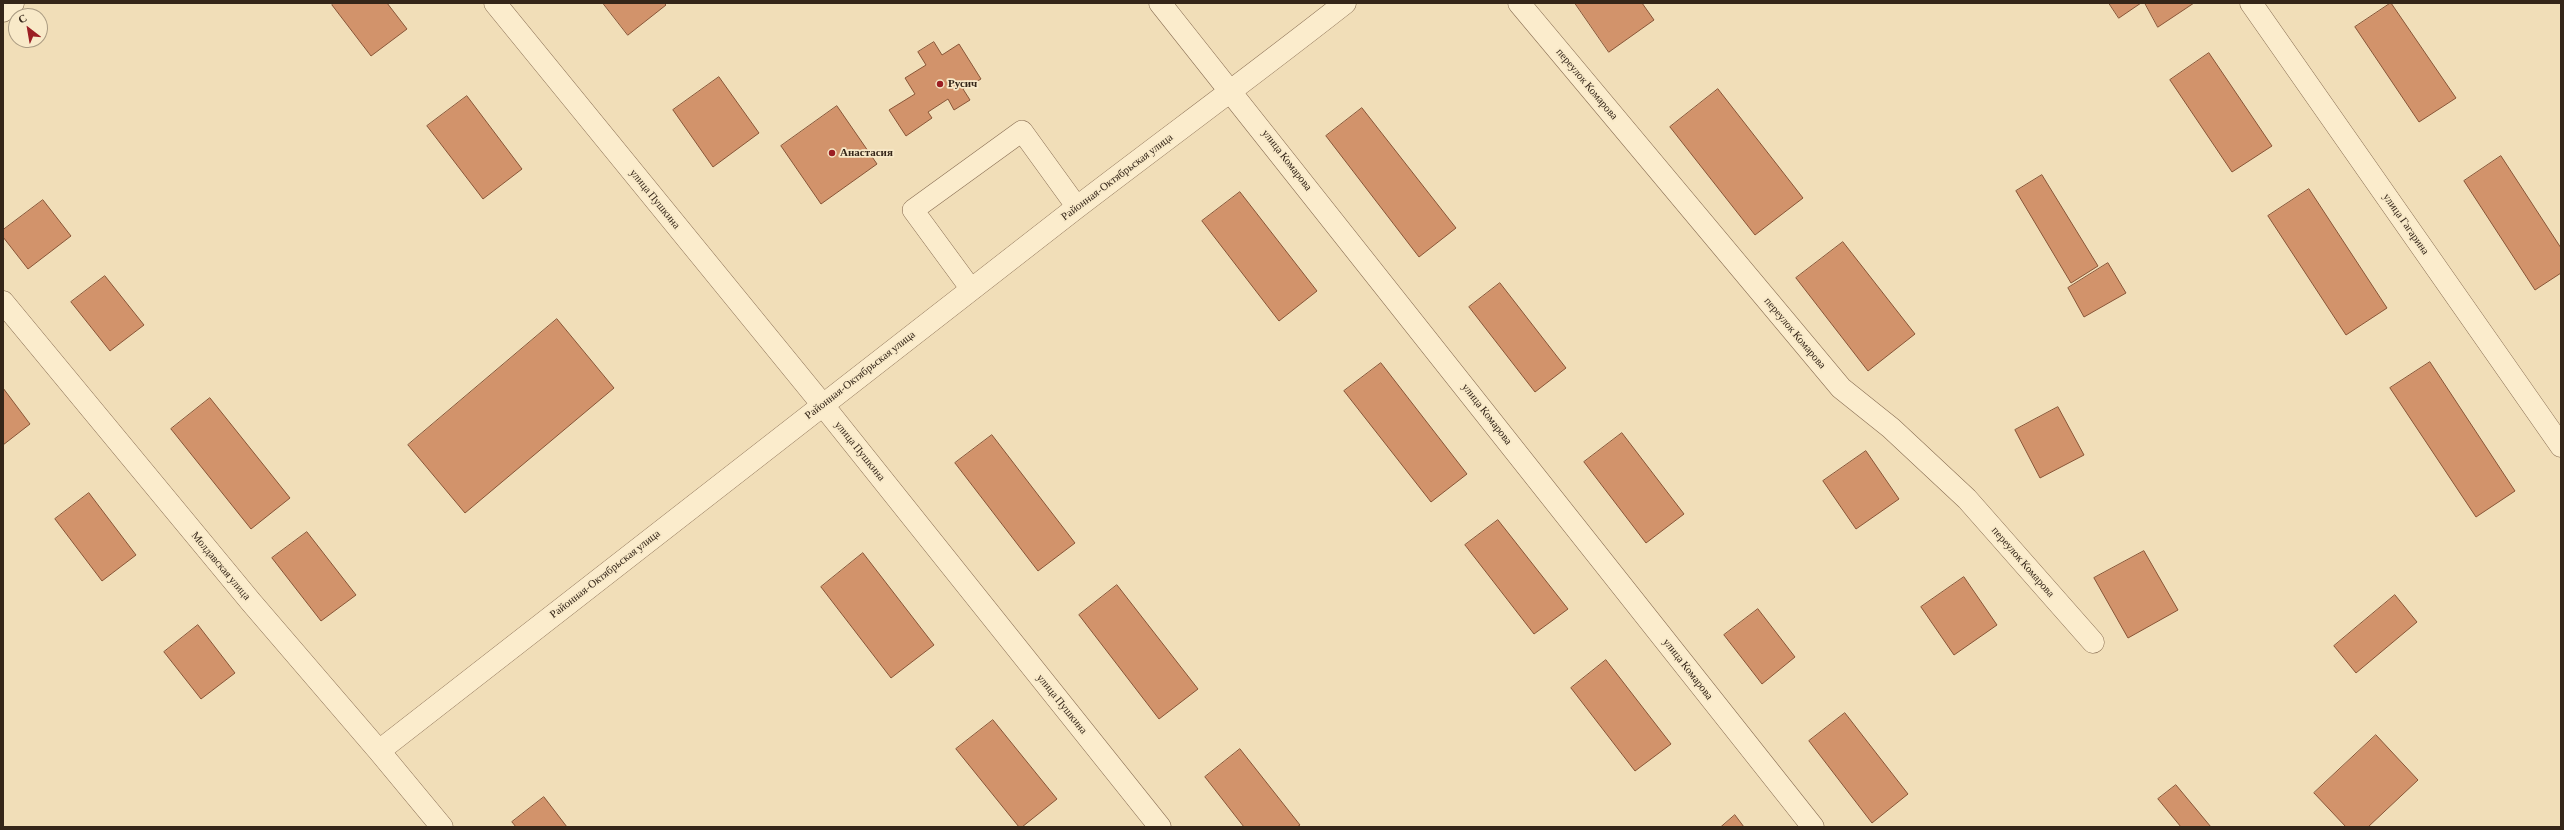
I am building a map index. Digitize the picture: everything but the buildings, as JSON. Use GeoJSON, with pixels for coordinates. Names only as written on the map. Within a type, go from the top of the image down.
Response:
{"type":"FeatureCollection","features":[{"type":"Feature","properties":{"kind":"street"},"geometry":{"type":"LineString","coordinates":[[3,10],[13,3]]}},
{"type":"Feature","properties":{"kind":"street","name":"улица Пушкина"},"geometry":{"type":"LineString","coordinates":[[495,3],[822,404],[1160,827]]}},
{"type":"Feature","properties":{"kind":"street","name":"улица Комарова"},"geometry":{"type":"LineString","coordinates":[[1160,3],[1233,91],[1813,827]]}},
{"type":"Feature","properties":{"kind":"street","name":"Районная-Октябрьская улица"},"geometry":{"type":"LineString","coordinates":[[379,751],[822,404],[1077,207],[1233,91],[1345,3]]}},
{"type":"Feature","properties":{"kind":"street","name":"переулок Комарова"},"geometry":{"type":"LineString","coordinates":[[1519,3],[1841,388],[1891,428],[1967,499],[2093,642]]}},
{"type":"Feature","properties":{"kind":"street","name":"улица Гагарина"},"geometry":{"type":"LineString","coordinates":[[2251,3],[2561,446]]}},
{"type":"Feature","properties":{"kind":"street","name":"Молдавская улица"},"geometry":{"type":"LineString","coordinates":[[3,302],[251,602],[442,827]]}},
{"type":"Feature","properties":{"kind":"lane"},"geometry":{"type":"LineString","coordinates":[[971,289],[913,210],[1022,131],[1077,207]]}},
{"type":"Feature","properties":{"kind":"place","name":"Русич"},"geometry":{"type":"Point","coordinates":[940,84]}},
{"type":"Feature","properties":{"kind":"place","name":"Анастасия"},"geometry":{"type":"Point","coordinates":[832,153]}}]}
